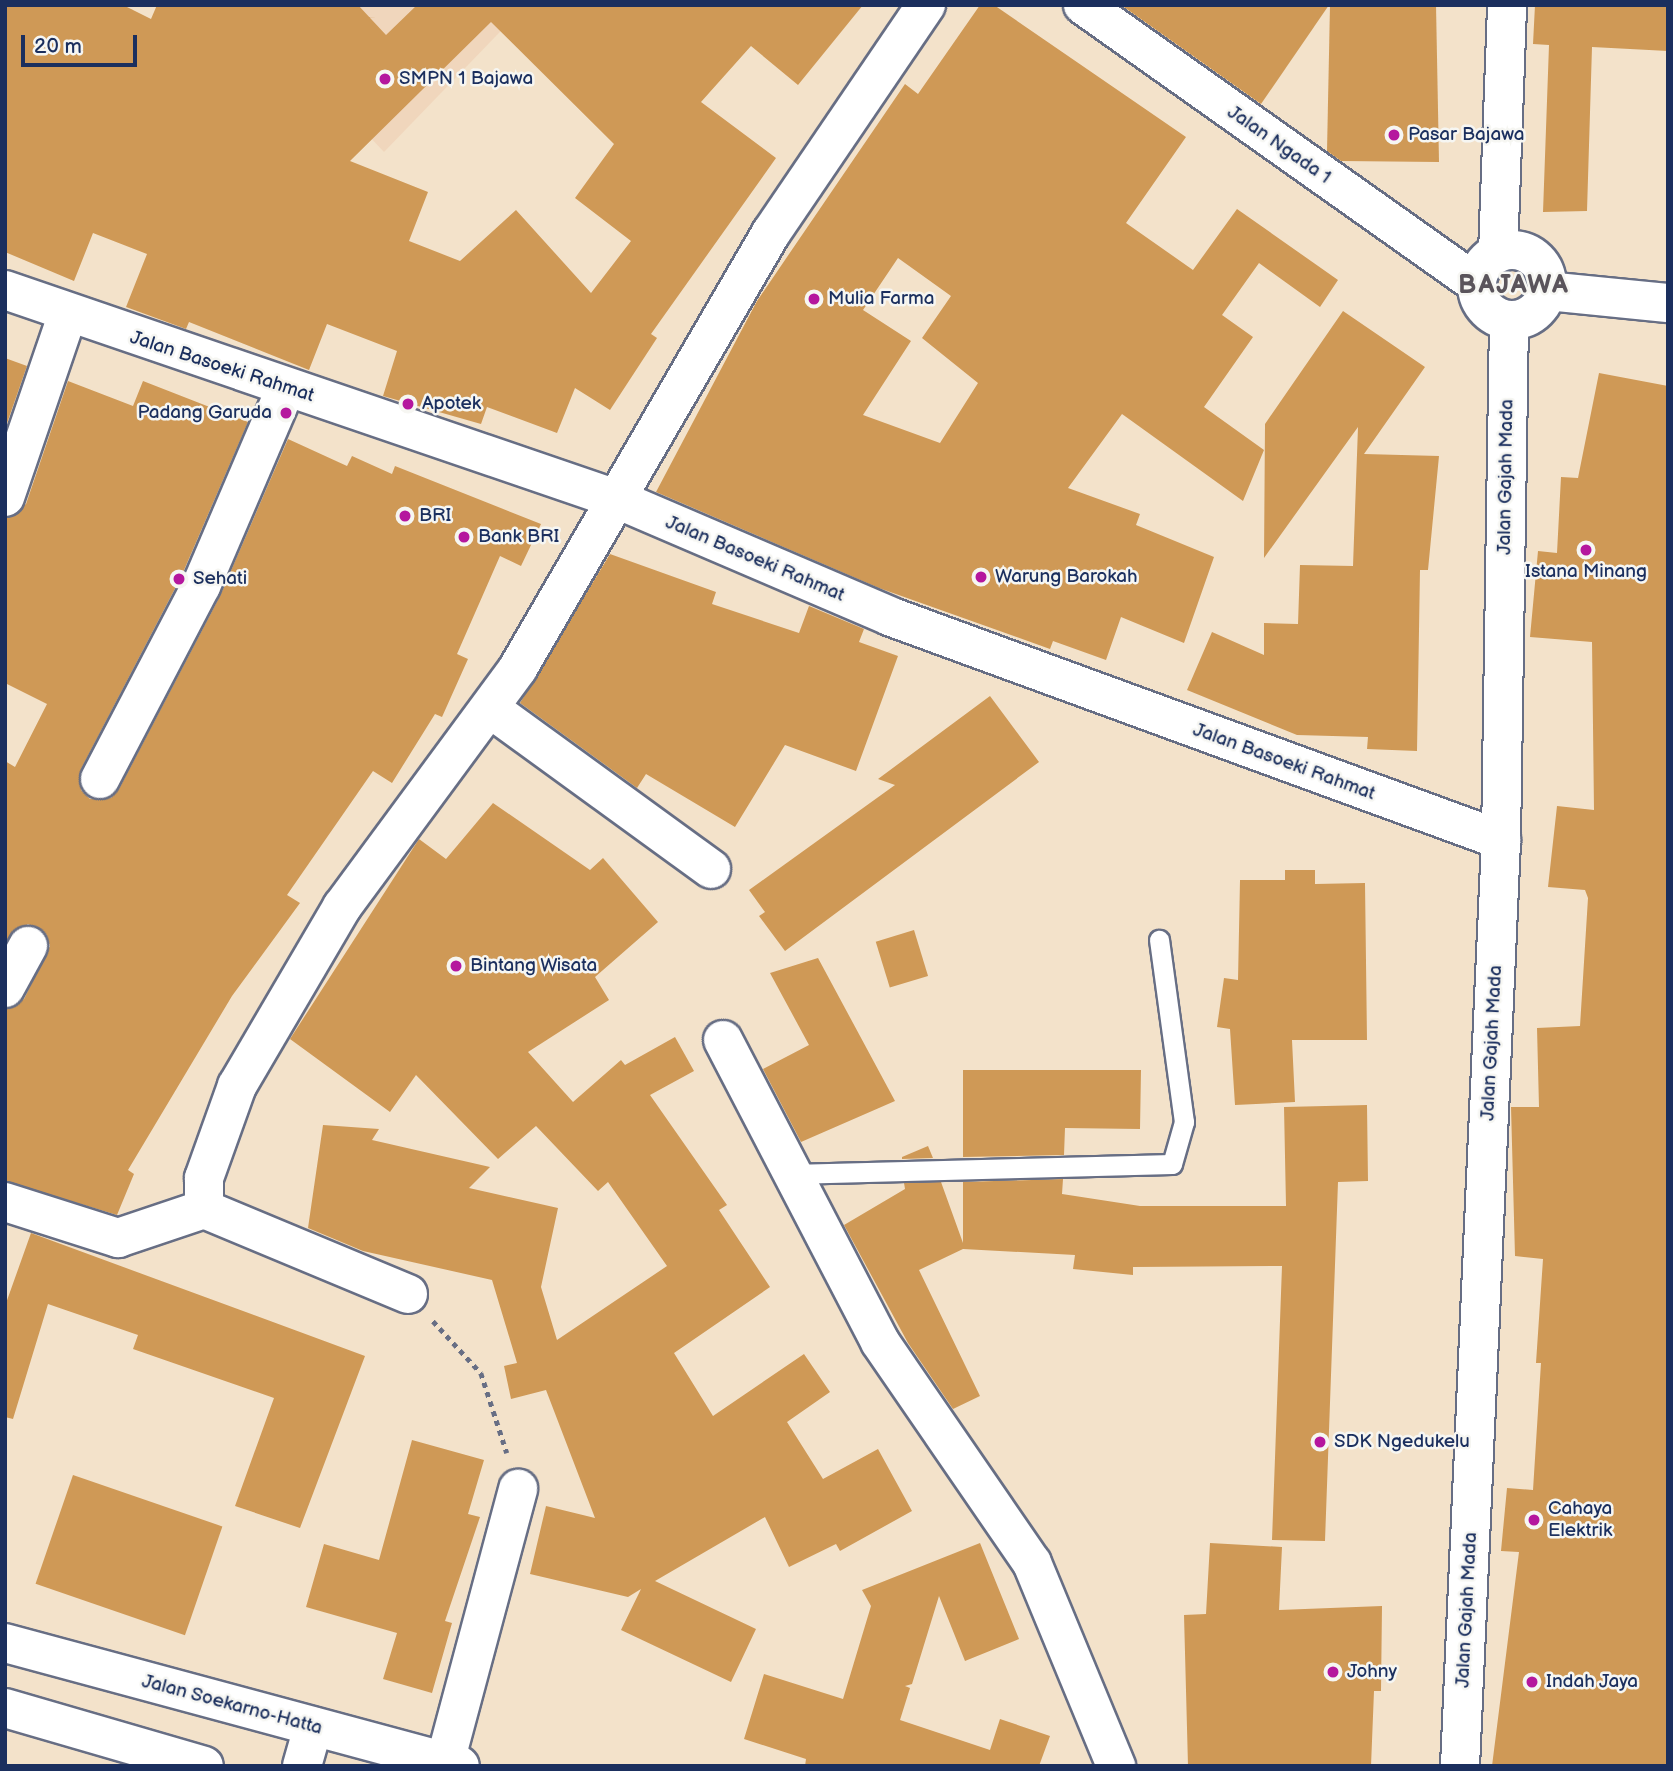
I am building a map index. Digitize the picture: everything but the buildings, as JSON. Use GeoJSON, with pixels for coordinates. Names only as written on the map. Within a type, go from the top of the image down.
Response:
{"type":"FeatureCollection","features":[{"type":"Feature","properties":{"kind":"main road"},"geometry":{"type":"LineString","coordinates":[[204,1209],[204,1178],[243,1075],[342,907],[491,709],[619,500],[771,233],[926,5]]}},
{"type":"Feature","properties":{"kind":"main road","name":"Jalan Ngada 1"},"geometry":{"type":"LineString","coordinates":[[1083,5],[1487,268]]}},
{"type":"Feature","properties":{"kind":"main road"},"geometry":{"type":"LineString","coordinates":[[1487,268],[1534,257],[1545,272],[1547,291],[1533,313],[1509,320],[1485,308],[1487,268],[1507,5]]}},
{"type":"Feature","properties":{"kind":"main road","name":"Jalan Basoeki Rahmat"},"geometry":{"type":"LineString","coordinates":[[5,290],[67,316],[619,500],[889,616],[1501,840]]}},
{"type":"Feature","properties":{"kind":"main road"},"geometry":{"type":"LineString","coordinates":[[1547,291],[1668,303]]}},
{"type":"Feature","properties":{"kind":"main road"},"geometry":{"type":"LineString","coordinates":[[5,497],[67,316]]}},
{"type":"Feature","properties":{"kind":"main road","name":"Jalan Gajah Mada"},"geometry":{"type":"LineString","coordinates":[[1460,1766],[1501,840],[1509,320]]}},
{"type":"Feature","properties":{"kind":"main road"},"geometry":{"type":"LineString","coordinates":[[100,779],[201,586],[286,388]]}},
{"type":"Feature","properties":{"kind":"main road"},"geometry":{"type":"LineString","coordinates":[[491,709],[711,869]]}},
{"type":"Feature","properties":{"kind":"main road"},"geometry":{"type":"LineString","coordinates":[[5,988],[28,946]]}},
{"type":"Feature","properties":{"kind":"main road"},"geometry":{"type":"LineString","coordinates":[[723,1040],[880,1342],[1026,1552],[1116,1766]]}},
{"type":"Feature","properties":{"kind":"main road"},"geometry":{"type":"LineString","coordinates":[[5,1202],[118,1238],[204,1209],[408,1294]]}},
{"type":"Feature","properties":{"kind":"main road"},"geometry":{"type":"LineString","coordinates":[[452,1764],[518,1489]]}},
{"type":"Feature","properties":{"kind":"main road","name":"Jalan Soekarno-Hatta"},"geometry":{"type":"LineString","coordinates":[[5,1643],[452,1764]]}},
{"type":"Feature","properties":{"kind":"main road"},"geometry":{"type":"LineString","coordinates":[[5,1708],[204,1766]]}},
{"type":"Feature","properties":{"kind":"main road"},"geometry":{"type":"LineString","coordinates":[[302,1766],[313,1727]]}},
{"type":"Feature","properties":{"kind":"lane"},"geometry":{"type":"LineString","coordinates":[[791,1174],[1172,1164],[1184,1122],[1159,940]]}},
{"type":"Feature","properties":{"kind":"path"},"geometry":{"type":"LineString","coordinates":[[408,1294],[481,1373],[518,1489]]}},
{"type":"Feature","properties":{"kind":"shaded area","name":"SMPN 1 Bajawa"},"geometry":{"type":"Polygon","coordinates":[[[245,5],[526,5],[384,152],[245,5]]]}},
{"type":"Feature","properties":{"kind":"place","name":"SMPN 1 Bajawa"},"geometry":{"type":"Point","coordinates":[385,79]}},
{"type":"Feature","properties":{"kind":"place","name":"Pasar Bajawa"},"geometry":{"type":"Point","coordinates":[1394,135]}},
{"type":"Feature","properties":{"kind":"place","name":"Mulia Farma"},"geometry":{"type":"Point","coordinates":[814,299]}},
{"type":"Feature","properties":{"kind":"place","name":"Apotek"},"geometry":{"type":"Point","coordinates":[408,404]}},
{"type":"Feature","properties":{"kind":"place","name":"Padang Garuda"},"geometry":{"type":"Point","coordinates":[286,413]}},
{"type":"Feature","properties":{"kind":"place","name":"BRI"},"geometry":{"type":"Point","coordinates":[405,516]}},
{"type":"Feature","properties":{"kind":"place","name":"Bank BRI"},"geometry":{"type":"Point","coordinates":[464,537]}},
{"type":"Feature","properties":{"kind":"place","name":"Istana Minang"},"geometry":{"type":"Point","coordinates":[1586,550]}},
{"type":"Feature","properties":{"kind":"place","name":"Warung Barokah"},"geometry":{"type":"Point","coordinates":[981,577]}},
{"type":"Feature","properties":{"kind":"place","name":"Sehati"},"geometry":{"type":"Point","coordinates":[179,579]}},
{"type":"Feature","properties":{"kind":"place","name":"Bintang Wisata"},"geometry":{"type":"Point","coordinates":[456,966]}},
{"type":"Feature","properties":{"kind":"place","name":"SDK Ngedukelu"},"geometry":{"type":"Point","coordinates":[1320,1442]}},
{"type":"Feature","properties":{"kind":"place","name":"Cahaya Elektrik"},"geometry":{"type":"Point","coordinates":[1534,1520]}},
{"type":"Feature","properties":{"kind":"place","name":"Johny"},"geometry":{"type":"Point","coordinates":[1333,1672]}},
{"type":"Feature","properties":{"kind":"place","name":"Indah Jaya"},"geometry":{"type":"Point","coordinates":[1532,1682]}},
{"type":"Feature","properties":{"kind":"district","name":"BAJAWA"},"geometry":{"type":"Point","coordinates":[1514,286]}}]}
